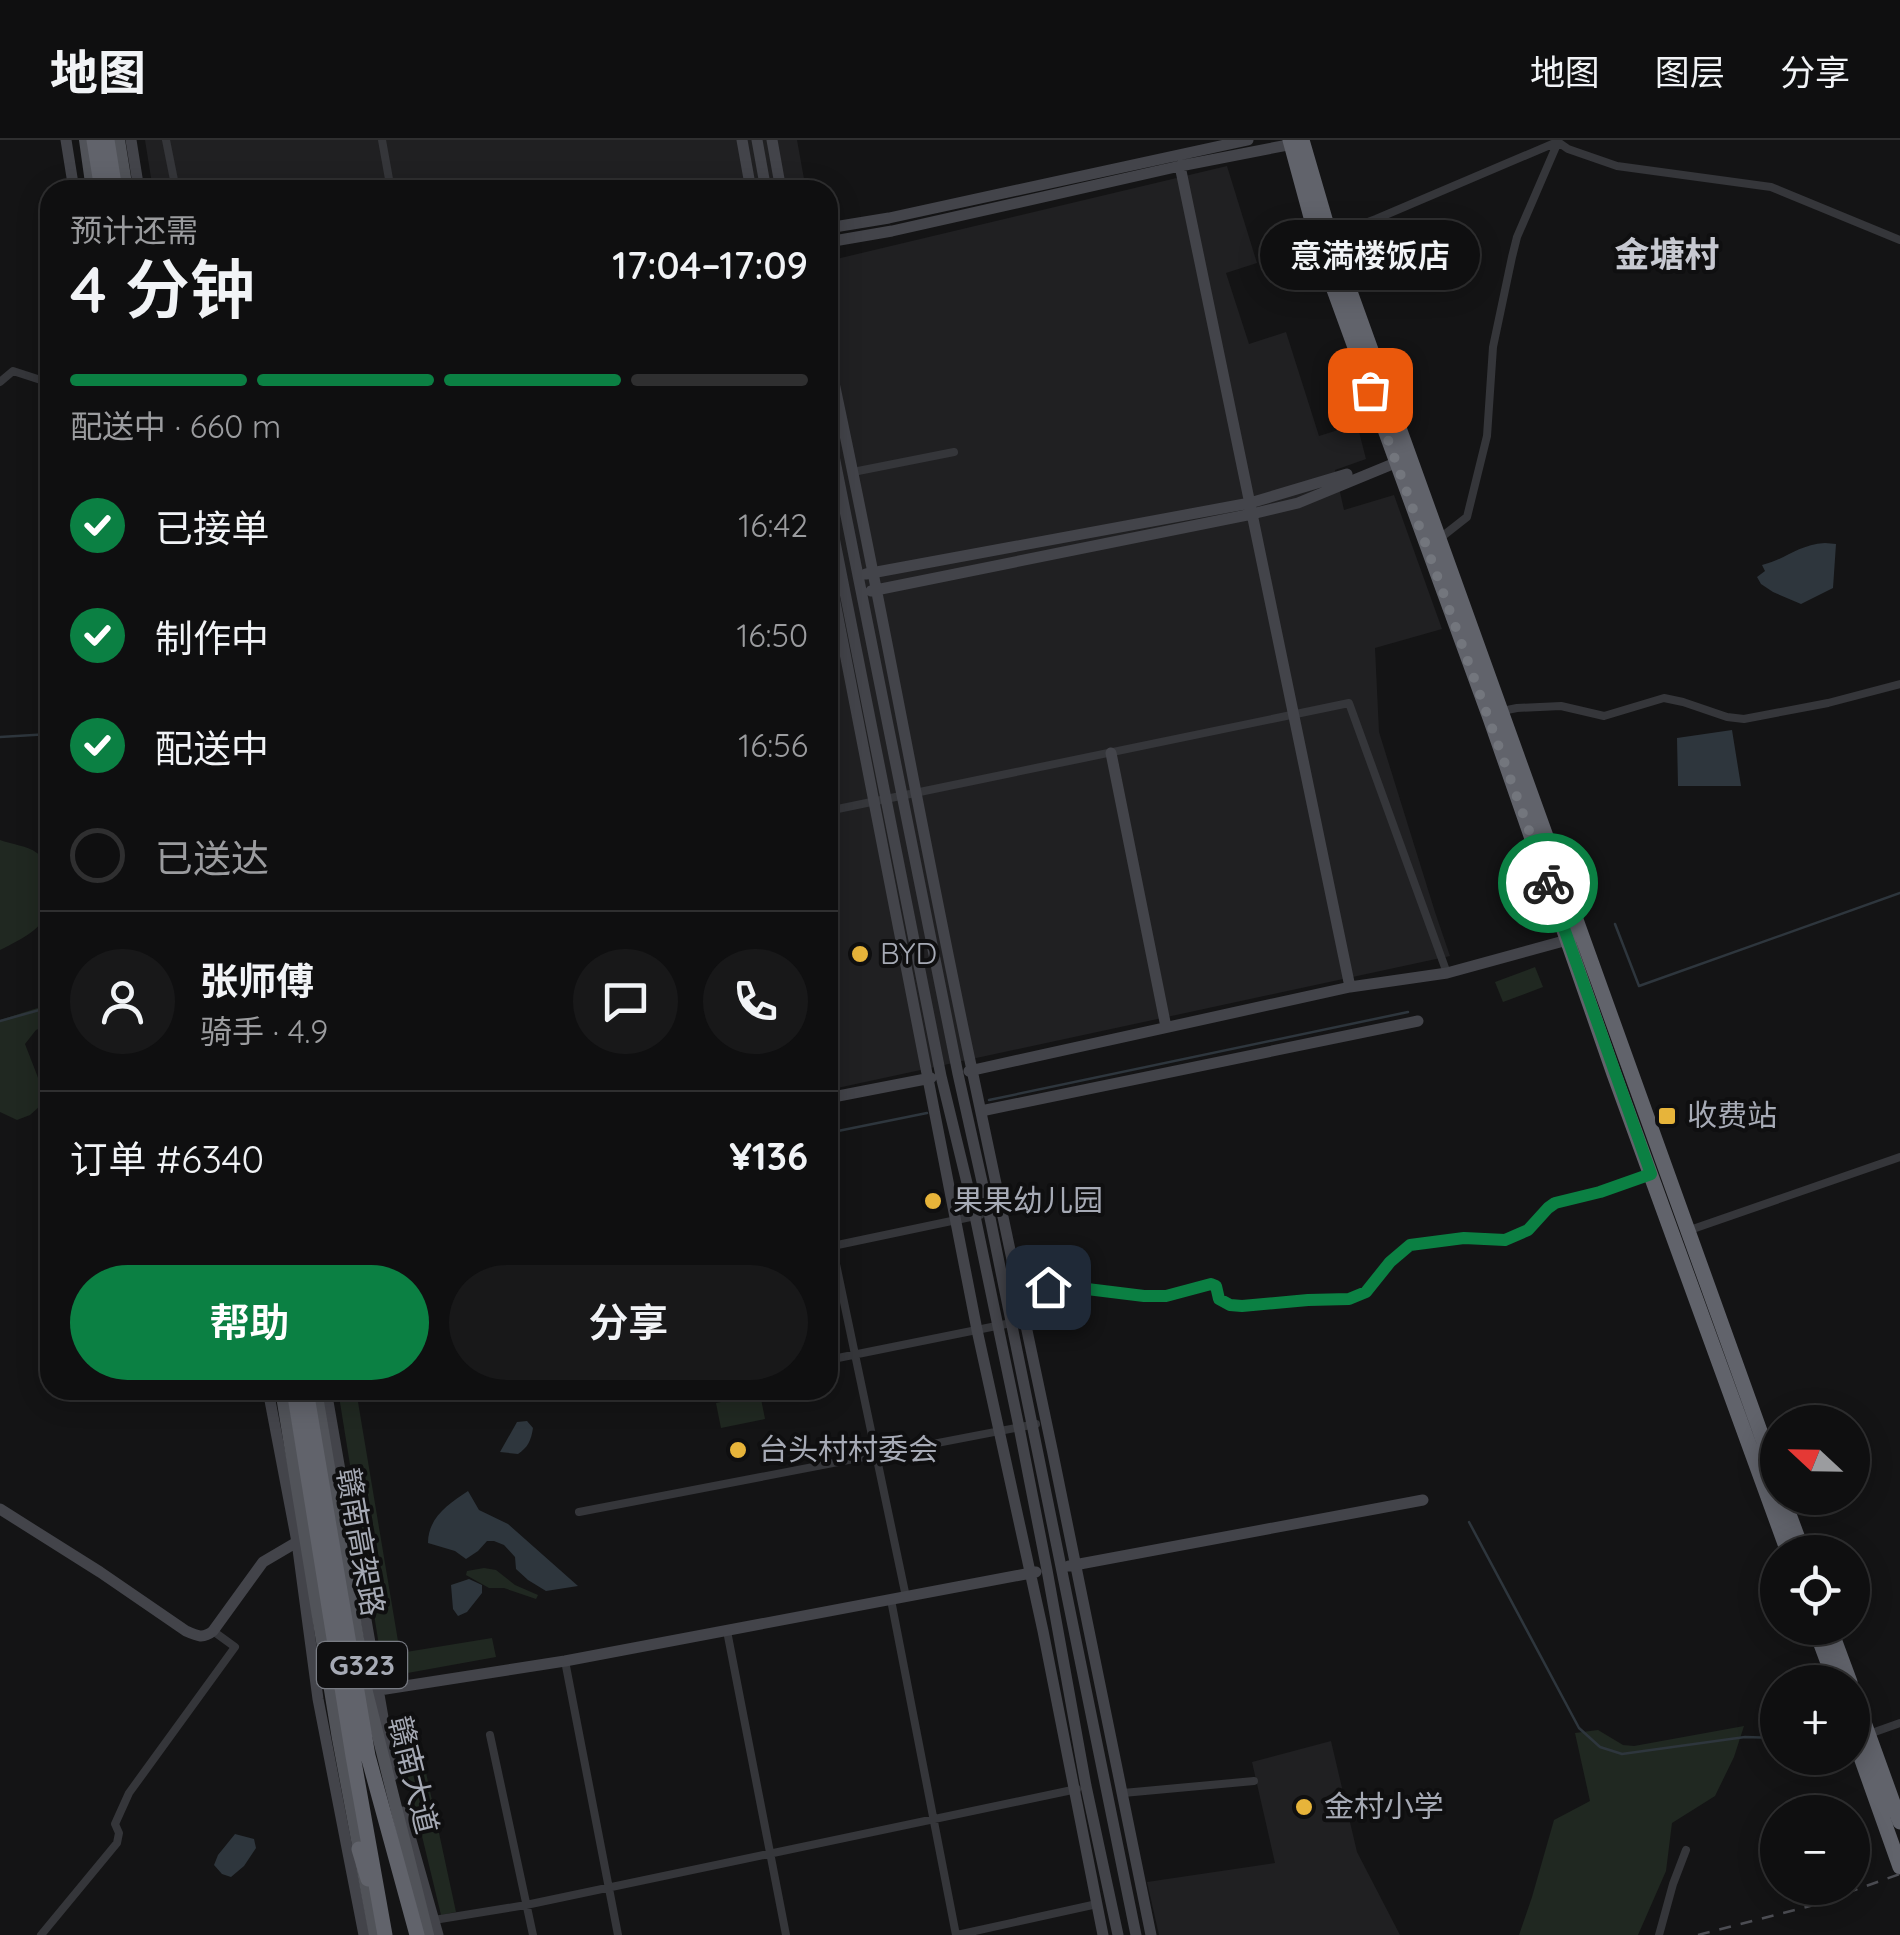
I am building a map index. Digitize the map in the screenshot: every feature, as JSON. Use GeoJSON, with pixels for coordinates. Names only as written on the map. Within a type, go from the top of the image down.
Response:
{"type":"FeatureCollection","features":[{"type":"Feature","properties":{"kind":"highway"},"geometry":{"type":"LineString","coordinates":[[94,140],[100,180]]}},
{"type":"Feature","properties":{"kind":"highway"},"geometry":{"type":"LineString","coordinates":[[107,140],[113,180]]}},
{"type":"Feature","properties":{"kind":"highway"},"geometry":{"type":"LineString","coordinates":[[1296,142],[1490,718],[1687,1230],[1760,1432]]}},
{"type":"Feature","properties":{"kind":"highway"},"geometry":{"type":"LineString","coordinates":[[1296,142],[1321,254],[1402,457],[1440,540],[1502,711],[1651,1174],[1782,1535]]}},
{"type":"Feature","properties":{"kind":"highway","name":"赣南高架路"},"geometry":{"type":"LineString","coordinates":[[296,1400],[360,1756],[418,1935]]}},
{"type":"Feature","properties":{"kind":"highway","name":"赣南高架路"},"geometry":{"type":"LineString","coordinates":[[307,1400],[360,1756],[381,1932]]}},
{"type":"Feature","properties":{"kind":"highway"},"geometry":{"type":"LineString","coordinates":[[1870,1758],[1900,1822]]}},
{"type":"Feature","properties":{"kind":"highway"},"geometry":{"type":"LineString","coordinates":[[1870,1770],[1900,1867]]}},
{"type":"Feature","properties":{"kind":"highway"},"geometry":{"type":"LineString","coordinates":[[359,1850],[381,1932]]}},
{"type":"Feature","properties":{"kind":"main road"},"geometry":{"type":"LineString","coordinates":[[85,140],[91,180]]}},
{"type":"Feature","properties":{"kind":"main road"},"geometry":{"type":"LineString","coordinates":[[120,140],[126,180]]}},
{"type":"Feature","properties":{"kind":"main road","name":"赣南大道"},"geometry":{"type":"LineString","coordinates":[[283,1400],[322,1645],[325,1699],[338,1739],[359,1850]]}},
{"type":"Feature","properties":{"kind":"main road","name":"赣南大道"},"geometry":{"type":"LineString","coordinates":[[318,1400],[356,1638],[373,1690],[376,1733],[428,1935]]}},
{"type":"Feature","properties":{"kind":"main road"},"geometry":{"type":"LineString","coordinates":[[322,1645],[356,1638]]}},
{"type":"Feature","properties":{"kind":"main road"},"geometry":{"type":"LineString","coordinates":[[338,1739],[376,1733]]}},
{"type":"Feature","properties":{"kind":"street"},"geometry":{"type":"LineString","coordinates":[[66,140],[72,180]]}},
{"type":"Feature","properties":{"kind":"street"},"geometry":{"type":"LineString","coordinates":[[131,140],[137,180]]}},
{"type":"Feature","properties":{"kind":"street"},"geometry":{"type":"LineString","coordinates":[[166,140],[174,180]]}},
{"type":"Feature","properties":{"kind":"street"},"geometry":{"type":"LineString","coordinates":[[382,140],[389,180]]}},
{"type":"Feature","properties":{"kind":"street"},"geometry":{"type":"LineString","coordinates":[[742,140],[750,180]]}},
{"type":"Feature","properties":{"kind":"street"},"geometry":{"type":"LineString","coordinates":[[758,140],[764,180]]}},
{"type":"Feature","properties":{"kind":"street"},"geometry":{"type":"LineString","coordinates":[[772,140],[780,180]]}},
{"type":"Feature","properties":{"kind":"street"},"geometry":{"type":"LineString","coordinates":[[838,226],[1248,140]]}},
{"type":"Feature","properties":{"kind":"street"},"geometry":{"type":"LineString","coordinates":[[1330,236],[1558,141]]}},
{"type":"Feature","properties":{"kind":"street"},"geometry":{"type":"LineString","coordinates":[[1558,141],[1617,166],[1770,187],[1900,240]]}},
{"type":"Feature","properties":{"kind":"street"},"geometry":{"type":"LineString","coordinates":[[1440,540],[1468,517],[1487,436],[1493,346],[1512,257],[1558,141]]}},
{"type":"Feature","properties":{"kind":"street"},"geometry":{"type":"LineString","coordinates":[[838,240],[1296,142]]}},
{"type":"Feature","properties":{"kind":"street"},"geometry":{"type":"LineString","coordinates":[[1180,166],[1350,987]]}},
{"type":"Feature","properties":{"kind":"street"},"geometry":{"type":"LineString","coordinates":[[0,367],[40,380]]}},
{"type":"Feature","properties":{"kind":"street"},"geometry":{"type":"LineString","coordinates":[[0,382],[13,371]]}},
{"type":"Feature","properties":{"kind":"street"},"geometry":{"type":"LineString","coordinates":[[838,402],[1151,1935]]}},
{"type":"Feature","properties":{"kind":"street"},"geometry":{"type":"LineString","coordinates":[[853,472],[954,452]]}},
{"type":"Feature","properties":{"kind":"street"},"geometry":{"type":"LineString","coordinates":[[838,597],[1251,509],[1402,457]]}},
{"type":"Feature","properties":{"kind":"street"},"geometry":{"type":"LineString","coordinates":[[838,476],[989,1214],[1054,1569],[1136,1935]]}},
{"type":"Feature","properties":{"kind":"street"},"geometry":{"type":"LineString","coordinates":[[838,580],[1251,509]]}},
{"type":"Feature","properties":{"kind":"street"},"geometry":{"type":"LineString","coordinates":[[838,611],[975,1216],[996,1326],[1025,1426]]}},
{"type":"Feature","properties":{"kind":"street"},"geometry":{"type":"LineString","coordinates":[[1502,711],[1561,706],[1604,716],[1672,699],[1744,719],[1900,684]]}},
{"type":"Feature","properties":{"kind":"street"},"geometry":{"type":"LineString","coordinates":[[838,809],[1349,704],[1447,973]]}},
{"type":"Feature","properties":{"kind":"street"},"geometry":{"type":"LineString","coordinates":[[1111,752],[1166,1027]]}},
{"type":"Feature","properties":{"kind":"street"},"geometry":{"type":"LineString","coordinates":[[881,800],[928,1079],[977,1330],[1030,1574],[1118,1935]]}},
{"type":"Feature","properties":{"kind":"street"},"geometry":{"type":"LineString","coordinates":[[838,1096],[958,1074],[1350,987],[1447,973],[1575,938]]}},
{"type":"Feature","properties":{"kind":"street"},"geometry":{"type":"LineString","coordinates":[[982,1111],[1418,1021]]}},
{"type":"Feature","properties":{"kind":"street"},"geometry":{"type":"LineString","coordinates":[[1687,1230],[1900,1157]]}},
{"type":"Feature","properties":{"kind":"street"},"geometry":{"type":"LineString","coordinates":[[1017,1276],[1048,1287],[1144,1296],[1166,1296],[1211,1284],[1216,1286],[1219,1299],[1242,1306],[1349,1299],[1366,1292],[1410,1245],[1464,1238],[1505,1240],[1528,1230],[1555,1203],[1651,1174]]}},
{"type":"Feature","properties":{"kind":"street"},"geometry":{"type":"LineString","coordinates":[[838,1244],[1004,1210]]}},
{"type":"Feature","properties":{"kind":"street"},"geometry":{"type":"LineString","coordinates":[[838,1282],[906,1597]]}},
{"type":"Feature","properties":{"kind":"street"},"geometry":{"type":"LineString","coordinates":[[838,1358],[1026,1320]]}},
{"type":"Feature","properties":{"kind":"street"},"geometry":{"type":"LineString","coordinates":[[270,1400],[364,1935]]}},
{"type":"Feature","properties":{"kind":"street"},"geometry":{"type":"LineString","coordinates":[[328,1400],[373,1690],[438,1935]]}},
{"type":"Feature","properties":{"kind":"street"},"geometry":{"type":"LineString","coordinates":[[580,1512],[1046,1422]]}},
{"type":"Feature","properties":{"kind":"street"},"geometry":{"type":"LineString","coordinates":[[325,1699],[564,1661],[1423,1500]]}},
{"type":"Feature","properties":{"kind":"street"},"geometry":{"type":"LineString","coordinates":[[0,1509],[199,1637],[213,1631],[263,1562],[297,1542]]}},
{"type":"Feature","properties":{"kind":"street"},"geometry":{"type":"LineString","coordinates":[[1054,1569],[1080,1788],[1103,1935]]}},
{"type":"Feature","properties":{"kind":"street"},"geometry":{"type":"LineString","coordinates":[[891,1600],[956,1935],[1097,1904]]}},
{"type":"Feature","properties":{"kind":"street"},"geometry":{"type":"LineString","coordinates":[[726,1630],[786,1935]]}},
{"type":"Feature","properties":{"kind":"street"},"geometry":{"type":"LineString","coordinates":[[42,1935],[117,1844],[119,1833],[115,1824],[130,1793],[234,1648],[213,1631]]}},
{"type":"Feature","properties":{"kind":"street"},"geometry":{"type":"LineString","coordinates":[[564,1661],[618,1935]]}},
{"type":"Feature","properties":{"kind":"street"},"geometry":{"type":"LineString","coordinates":[[1870,1732],[1900,1723]]}},
{"type":"Feature","properties":{"kind":"street"},"geometry":{"type":"LineString","coordinates":[[490,1734],[533,1935]]}},
{"type":"Feature","properties":{"kind":"street"},"geometry":{"type":"LineString","coordinates":[[1123,1793],[1254,1781]]}},
{"type":"Feature","properties":{"kind":"street"},"geometry":{"type":"LineString","coordinates":[[434,1920],[526,1906],[1080,1788]]}},
{"type":"Feature","properties":{"kind":"street"},"geometry":{"type":"LineString","coordinates":[[1659,1935],[1686,1850]]}},
{"type":"Feature","properties":{"kind":"shaded area"},"geometry":{"type":"Polygon","coordinates":[[[145,140],[797,140],[804,180],[151,180],[145,140]]]}},
{"type":"Feature","properties":{"kind":"shaded area"},"geometry":{"type":"Polygon","coordinates":[[[1227,166],[1257,263],[1226,273],[1249,344],[1286,332],[1319,436],[1357,424],[1366,459],[1335,470],[1344,510],[1394,495],[1442,629],[1375,648],[1379,732],[1450,956],[838,1088],[838,259],[1227,166]]]}},
{"type":"Feature","properties":{"kind":"shaded area"},"geometry":{"type":"Polygon","coordinates":[[[1836,544],[1833,588],[1801,604],[1773,592],[1757,577],[1765,571],[1762,565],[1807,546],[1836,544]]]}},
{"type":"Feature","properties":{"kind":"shaded area"},"geometry":{"type":"Polygon","coordinates":[[[1732,730],[1741,786],[1678,786],[1677,738],[1732,730]]]}},
{"type":"Feature","properties":{"kind":"shaded area"},"geometry":{"type":"Polygon","coordinates":[[[0,840],[40,856],[40,925],[0,950],[0,840]]]}},
{"type":"Feature","properties":{"kind":"shaded area"},"geometry":{"type":"Polygon","coordinates":[[[1535,967],[1543,987],[1503,1002],[1495,982],[1535,967]]]}},
{"type":"Feature","properties":{"kind":"shaded area"},"geometry":{"type":"Polygon","coordinates":[[[40,1007],[40,1028],[25,1044],[40,1083],[40,1106],[17,1120],[0,1112],[0,1020],[40,1007]]]}},
{"type":"Feature","properties":{"kind":"shaded area"},"geometry":{"type":"Polygon","coordinates":[[[340,1400],[358,1400],[400,1653],[492,1638],[496,1657],[402,1674],[391,1671],[381,1658],[340,1400]]]}},
{"type":"Feature","properties":{"kind":"shaded area"},"geometry":{"type":"Polygon","coordinates":[[[761,1400],[765,1419],[721,1428],[716,1403],[761,1400]]]}},
{"type":"Feature","properties":{"kind":"shaded area"},"geometry":{"type":"Polygon","coordinates":[[[527,1421],[533,1428],[524,1449],[518,1454],[500,1452],[517,1422],[527,1421]]]}},
{"type":"Feature","properties":{"kind":"shaded area"},"geometry":{"type":"Polygon","coordinates":[[[468,1491],[479,1510],[508,1524],[578,1586],[546,1591],[516,1569],[515,1557],[494,1541],[487,1541],[466,1559],[455,1551],[428,1543],[435,1519],[468,1491]]]}},
{"type":"Feature","properties":{"kind":"shaded area"},"geometry":{"type":"Polygon","coordinates":[[[496,1570],[515,1585],[538,1595],[536,1599],[504,1588],[489,1588],[466,1575],[467,1571],[496,1570]]]}},
{"type":"Feature","properties":{"kind":"shaded area"},"geometry":{"type":"Polygon","coordinates":[[[469,1579],[482,1585],[482,1593],[467,1612],[458,1616],[453,1609],[451,1585],[469,1579]]]}},
{"type":"Feature","properties":{"kind":"shaded area"},"geometry":{"type":"Polygon","coordinates":[[[413,1712],[456,1912],[441,1915],[398,1736],[402,1716],[413,1712]]]}},
{"type":"Feature","properties":{"kind":"shaded area"},"geometry":{"type":"Polygon","coordinates":[[[1744,1726],[1715,1796],[1672,1823],[1666,1871],[1638,1935],[1519,1935],[1554,1820],[1590,1801],[1575,1733],[1598,1730],[1623,1745],[1634,1746],[1744,1726]]]}},
{"type":"Feature","properties":{"kind":"shaded area"},"geometry":{"type":"Polygon","coordinates":[[[1331,1741],[1357,1852],[1400,1935],[1159,1935],[1147,1882],[1275,1863],[1252,1762],[1331,1741]]]}},
{"type":"Feature","properties":{"kind":"shaded area"},"geometry":{"type":"Polygon","coordinates":[[[235,1834],[254,1839],[256,1848],[231,1877],[214,1865],[235,1834]]]}},
{"type":"Feature","properties":{"kind":"waterway"},"geometry":{"type":"LineString","coordinates":[[0,737],[40,735]]}},
{"type":"Feature","properties":{"kind":"waterway"},"geometry":{"type":"LineString","coordinates":[[1615,924],[1639,986],[1900,893]]}},
{"type":"Feature","properties":{"kind":"waterway"},"geometry":{"type":"LineString","coordinates":[[0,1021],[40,1010]]}},
{"type":"Feature","properties":{"kind":"waterway"},"geometry":{"type":"LineString","coordinates":[[989,1100],[1408,1012]]}},
{"type":"Feature","properties":{"kind":"waterway"},"geometry":{"type":"LineString","coordinates":[[838,1131],[927,1113]]}},
{"type":"Feature","properties":{"kind":"waterway"},"geometry":{"type":"LineString","coordinates":[[1469,1522],[1579,1728],[1600,1747],[1622,1754],[1760,1737]]}},
{"type":"Feature","properties":{"kind":"railway"},"geometry":{"type":"LineString","coordinates":[[1698,1935],[1810,1906],[1900,1874]]}},
{"type":"Feature","properties":{"kind":"way so far"},"geometry":{"type":"LineString","coordinates":[[1370,390],[1548,883]]}},
{"type":"Feature","properties":{"kind":"place","name":"意満楼饭店"},"geometry":{"type":"Point","coordinates":[1370,390]}},
{"type":"Feature","properties":{"kind":"place","name":"BYD"},"geometry":{"type":"Point","coordinates":[860,954]}},
{"type":"Feature","properties":{"kind":"place","name":"收费站"},"geometry":{"type":"Point","coordinates":[1667,1116]}},
{"type":"Feature","properties":{"kind":"place","name":"果果幼儿园"},"geometry":{"type":"Point","coordinates":[933,1201]}},
{"type":"Feature","properties":{"kind":"place","name":"台头村村委会"},"geometry":{"type":"Point","coordinates":[738,1450]}},
{"type":"Feature","properties":{"kind":"place","name":"金村小学"},"geometry":{"type":"Point","coordinates":[1304,1807]}},
{"type":"Feature","properties":{"kind":"district","name":"金塘村"},"geometry":{"type":"Point","coordinates":[1667,255]}},
{"type":"Feature","properties":{"kind":"route"},"geometry":{"type":"LineString","coordinates":[[1048,1287],[1166,1296],[1211,1284],[1216,1286],[1219,1299],[1242,1306],[1349,1299],[1366,1292],[1410,1245],[1464,1238],[1505,1240],[1528,1230],[1555,1203],[1651,1174],[1548,883]]}}]}
